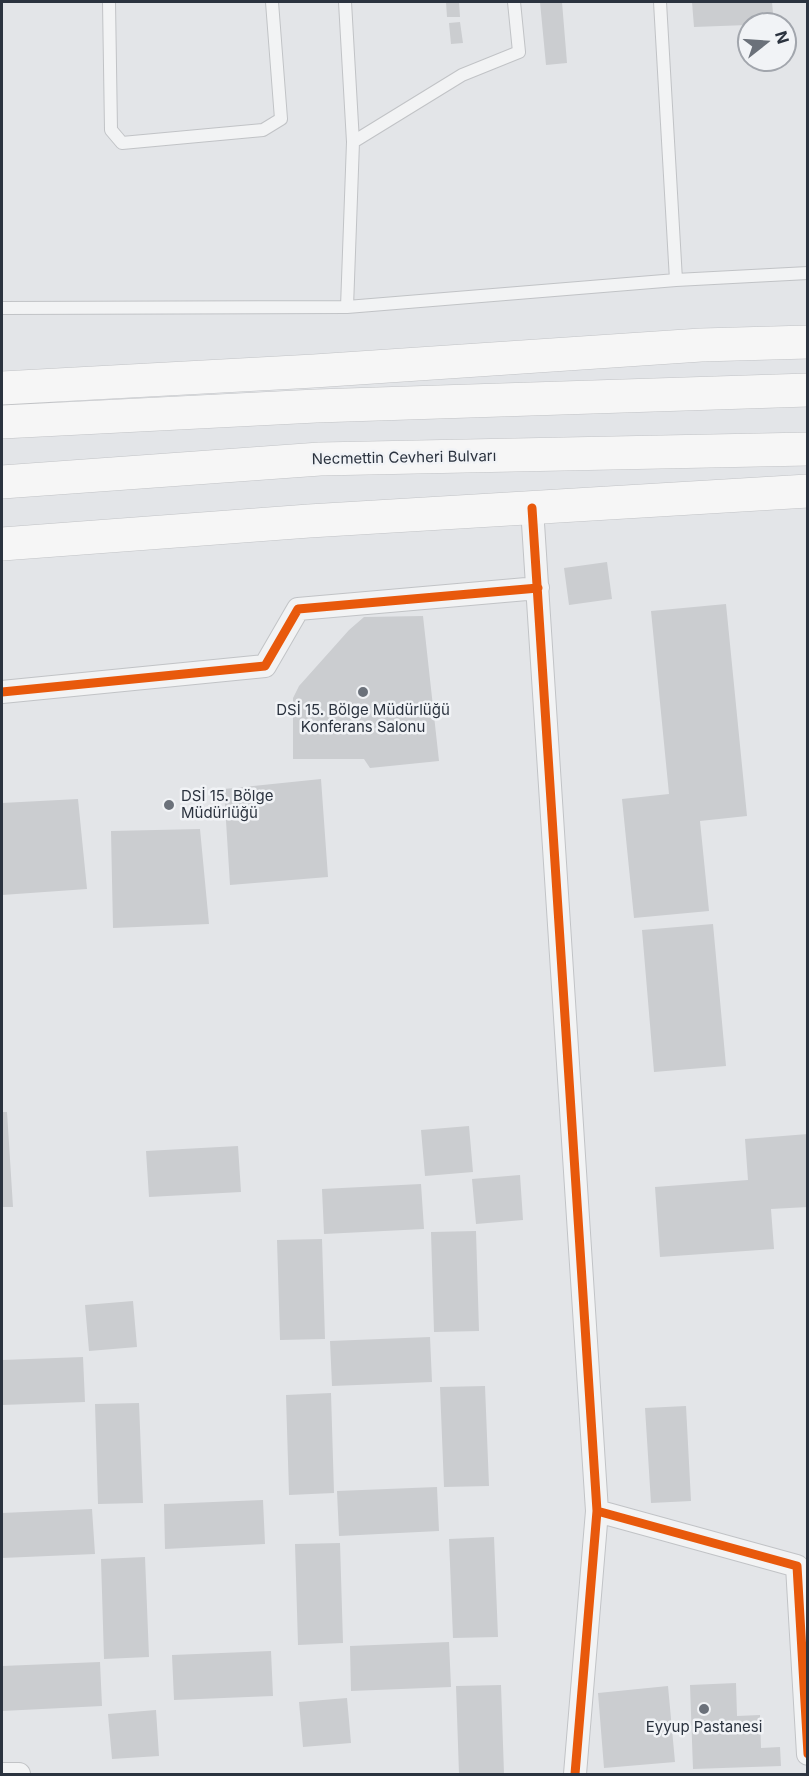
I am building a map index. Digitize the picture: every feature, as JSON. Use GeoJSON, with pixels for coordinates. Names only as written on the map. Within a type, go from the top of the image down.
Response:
{"type":"FeatureCollection","features":[{"type":"Feature","properties":{"kind":"main road"},"geometry":{"type":"LineString","coordinates":[[2,388],[701,345],[807,342]]}},
{"type":"Feature","properties":{"kind":"main road"},"geometry":{"type":"LineString","coordinates":[[2,422],[316,406],[807,390]]}},
{"type":"Feature","properties":{"kind":"main road","name":"Necmettin Cevheri Bulvarı"},"geometry":{"type":"LineString","coordinates":[[2,482],[320,459],[807,449]]}},
{"type":"Feature","properties":{"kind":"main road"},"geometry":{"type":"LineString","coordinates":[[2,543],[297,522],[807,491]]}},
{"type":"Feature","properties":{"kind":"street"},"geometry":{"type":"LineString","coordinates":[[532,508],[597,1511],[576,1774]]}},
{"type":"Feature","properties":{"kind":"street"},"geometry":{"type":"LineString","coordinates":[[2,693],[265,666],[298,609],[538,588]]}},
{"type":"Feature","properties":{"kind":"street"},"geometry":{"type":"LineString","coordinates":[[597,1511],[802,1567],[807,1754]]}},
{"type":"Feature","properties":{"kind":"street"},"geometry":{"type":"LineString","coordinates":[[2,1774],[19,1774]]}},
{"type":"Feature","properties":{"kind":"lane"},"geometry":{"type":"LineString","coordinates":[[109,2],[111,130],[122,143],[263,130],[281,119],[272,2]]}},
{"type":"Feature","properties":{"kind":"lane"},"geometry":{"type":"LineString","coordinates":[[345,2],[353,142],[347,307]]}},
{"type":"Feature","properties":{"kind":"lane"},"geometry":{"type":"LineString","coordinates":[[353,142],[462,75],[519,52],[514,2]]}},
{"type":"Feature","properties":{"kind":"lane"},"geometry":{"type":"LineString","coordinates":[[660,2],[676,280]]}},
{"type":"Feature","properties":{"kind":"lane"},"geometry":{"type":"LineString","coordinates":[[2,308],[347,307],[676,280],[807,273]]}},
{"type":"Feature","properties":{"kind":"building"},"geometry":{"type":"Polygon","coordinates":[[[446,2],[459,2],[460,17],[447,17],[446,2]]]}},
{"type":"Feature","properties":{"kind":"building"},"geometry":{"type":"Polygon","coordinates":[[[540,2],[562,2],[567,63],[546,65],[540,2]]]}},
{"type":"Feature","properties":{"kind":"building"},"geometry":{"type":"Polygon","coordinates":[[[692,2],[772,2],[773,12],[737,12],[737,25],[694,27],[692,2]]]}},
{"type":"Feature","properties":{"kind":"building"},"geometry":{"type":"Polygon","coordinates":[[[460,22],[463,43],[451,44],[449,23],[460,22]]]}},
{"type":"Feature","properties":{"kind":"building"},"geometry":{"type":"Polygon","coordinates":[[[607,562],[612,599],[569,605],[564,568],[607,562]]]}},
{"type":"Feature","properties":{"kind":"building"},"geometry":{"type":"Polygon","coordinates":[[[726,604],[747,816],[700,821],[709,911],[634,918],[622,799],[669,794],[651,611],[726,604]]]}},
{"type":"Feature","properties":{"kind":"building","name":"DSİ 15. Bölge Müdürlüğü Konferans Salonu"},"geometry":{"type":"Polygon","coordinates":[[[423,616],[439,761],[370,768],[364,759],[293,759],[293,698],[299,686],[349,630],[364,617],[423,616]]]}},
{"type":"Feature","properties":{"kind":"building"},"geometry":{"type":"Polygon","coordinates":[[[321,779],[328,877],[230,885],[224,789],[321,779]]]}},
{"type":"Feature","properties":{"kind":"building"},"geometry":{"type":"Polygon","coordinates":[[[78,799],[87,889],[2,895],[2,803],[78,799]]]}},
{"type":"Feature","properties":{"kind":"building"},"geometry":{"type":"Polygon","coordinates":[[[200,829],[209,924],[113,928],[111,831],[200,829]]]}},
{"type":"Feature","properties":{"kind":"building"},"geometry":{"type":"Polygon","coordinates":[[[713,924],[726,1066],[654,1072],[642,930],[713,924]]]}},
{"type":"Feature","properties":{"kind":"building"},"geometry":{"type":"Polygon","coordinates":[[[2,1112],[7,1112],[13,1207],[2,1207],[2,1112]]]}},
{"type":"Feature","properties":{"kind":"building"},"geometry":{"type":"Polygon","coordinates":[[[469,1126],[473,1172],[425,1176],[421,1130],[469,1126]]]}},
{"type":"Feature","properties":{"kind":"building"},"geometry":{"type":"Polygon","coordinates":[[[808,1134],[808,1207],[771,1209],[774,1249],[660,1257],[655,1187],[748,1180],[745,1139],[808,1134]]]}},
{"type":"Feature","properties":{"kind":"building"},"geometry":{"type":"Polygon","coordinates":[[[238,1146],[241,1192],[149,1197],[146,1151],[238,1146]]]}},
{"type":"Feature","properties":{"kind":"building"},"geometry":{"type":"Polygon","coordinates":[[[520,1175],[523,1220],[476,1224],[472,1179],[520,1175]]]}},
{"type":"Feature","properties":{"kind":"building"},"geometry":{"type":"Polygon","coordinates":[[[421,1184],[424,1229],[324,1234],[322,1189],[421,1184]]]}},
{"type":"Feature","properties":{"kind":"building"},"geometry":{"type":"Polygon","coordinates":[[[476,1231],[479,1331],[434,1332],[431,1232],[476,1231]]]}},
{"type":"Feature","properties":{"kind":"building"},"geometry":{"type":"Polygon","coordinates":[[[322,1239],[325,1339],[280,1340],[277,1240],[322,1239]]]}},
{"type":"Feature","properties":{"kind":"building"},"geometry":{"type":"Polygon","coordinates":[[[133,1301],[137,1347],[89,1351],[85,1305],[133,1301]]]}},
{"type":"Feature","properties":{"kind":"building"},"geometry":{"type":"Polygon","coordinates":[[[430,1337],[432,1382],[332,1386],[330,1341],[430,1337]]]}},
{"type":"Feature","properties":{"kind":"building"},"geometry":{"type":"Polygon","coordinates":[[[83,1357],[85,1402],[2,1405],[2,1360],[83,1357]]]}},
{"type":"Feature","properties":{"kind":"building"},"geometry":{"type":"Polygon","coordinates":[[[485,1386],[489,1486],[444,1487],[440,1387],[485,1386]]]}},
{"type":"Feature","properties":{"kind":"building"},"geometry":{"type":"Polygon","coordinates":[[[331,1393],[334,1493],[289,1495],[286,1395],[331,1393]]]}},
{"type":"Feature","properties":{"kind":"building"},"geometry":{"type":"Polygon","coordinates":[[[139,1403],[143,1503],[98,1504],[95,1404],[139,1403]]]}},
{"type":"Feature","properties":{"kind":"building"},"geometry":{"type":"Polygon","coordinates":[[[686,1406],[691,1501],[651,1503],[645,1408],[686,1406]]]}},
{"type":"Feature","properties":{"kind":"building"},"geometry":{"type":"Polygon","coordinates":[[[437,1487],[439,1531],[339,1536],[337,1491],[437,1487]]]}},
{"type":"Feature","properties":{"kind":"building"},"geometry":{"type":"Polygon","coordinates":[[[263,1500],[265,1544],[165,1549],[164,1504],[263,1500]]]}},
{"type":"Feature","properties":{"kind":"building"},"geometry":{"type":"Polygon","coordinates":[[[92,1509],[95,1554],[2,1558],[2,1513],[92,1509]]]}},
{"type":"Feature","properties":{"kind":"building"},"geometry":{"type":"Polygon","coordinates":[[[494,1537],[498,1637],[453,1638],[449,1539],[494,1537]]]}},
{"type":"Feature","properties":{"kind":"building"},"geometry":{"type":"Polygon","coordinates":[[[340,1543],[343,1643],[298,1645],[295,1544],[340,1543]]]}},
{"type":"Feature","properties":{"kind":"building"},"geometry":{"type":"Polygon","coordinates":[[[145,1557],[149,1657],[104,1659],[101,1559],[145,1557]]]}},
{"type":"Feature","properties":{"kind":"building"},"geometry":{"type":"Polygon","coordinates":[[[449,1642],[451,1687],[351,1691],[350,1646],[449,1642]]]}},
{"type":"Feature","properties":{"kind":"building"},"geometry":{"type":"Polygon","coordinates":[[[271,1651],[273,1696],[174,1700],[172,1655],[271,1651]]]}},
{"type":"Feature","properties":{"kind":"building"},"geometry":{"type":"Polygon","coordinates":[[[100,1662],[102,1706],[2,1711],[2,1666],[100,1662]]]}},
{"type":"Feature","properties":{"kind":"building"},"geometry":{"type":"Polygon","coordinates":[[[736,1683],[737,1716],[760,1715],[761,1748],[780,1747],[781,1766],[693,1769],[690,1685],[736,1683]]]}},
{"type":"Feature","properties":{"kind":"building"},"geometry":{"type":"Polygon","coordinates":[[[501,1685],[504,1774],[459,1774],[456,1686],[501,1685]]]}},
{"type":"Feature","properties":{"kind":"building"},"geometry":{"type":"Polygon","coordinates":[[[668,1686],[675,1762],[604,1768],[598,1693],[668,1686]]]}},
{"type":"Feature","properties":{"kind":"building"},"geometry":{"type":"Polygon","coordinates":[[[347,1698],[351,1743],[303,1747],[299,1702],[347,1698]]]}},
{"type":"Feature","properties":{"kind":"building"},"geometry":{"type":"Polygon","coordinates":[[[156,1710],[159,1756],[112,1759],[108,1714],[156,1710]]]}},
{"type":"Feature","properties":{"kind":"cycle path"},"geometry":{"type":"LineString","coordinates":[[532,508],[597,1511],[575,1774]]}},
{"type":"Feature","properties":{"kind":"cycle path"},"geometry":{"type":"LineString","coordinates":[[2,692],[265,666],[298,609],[538,588]]}},
{"type":"Feature","properties":{"kind":"cycle path"},"geometry":{"type":"LineString","coordinates":[[597,1511],[797,1566],[808,1754]]}},
{"type":"Feature","properties":{"kind":"place","name":"DSİ 15. Bölge Müdürlüğü Konferans Salonu"},"geometry":{"type":"Point","coordinates":[363,692]}},
{"type":"Feature","properties":{"kind":"place","name":"DSİ 15. Bölge Müdürlüğü"},"geometry":{"type":"Point","coordinates":[169,805]}},
{"type":"Feature","properties":{"kind":"place","name":"Eyyup Pastanesi"},"geometry":{"type":"Point","coordinates":[704,1709]}}]}
